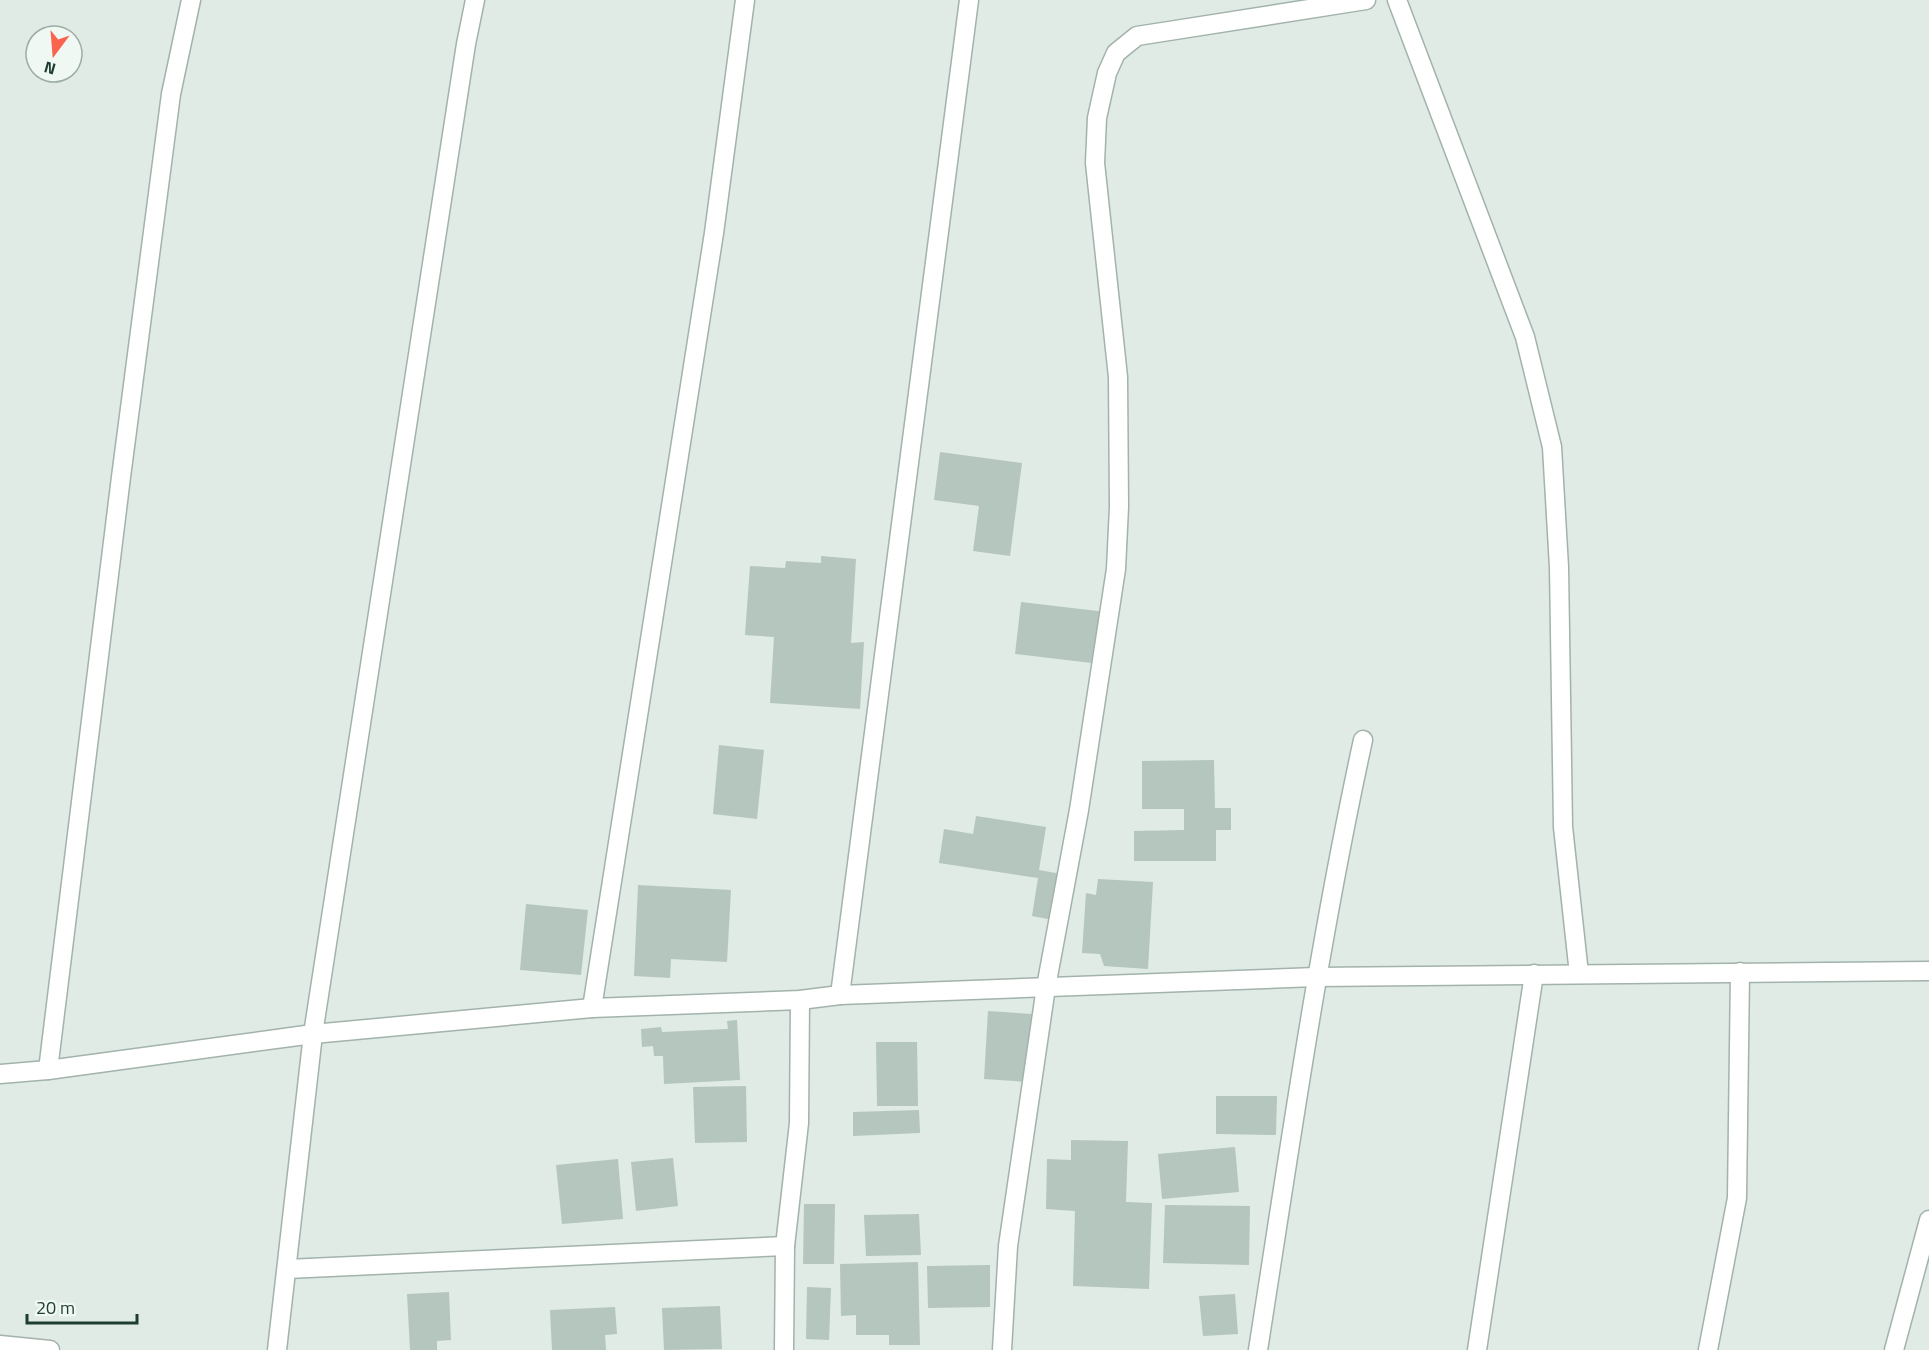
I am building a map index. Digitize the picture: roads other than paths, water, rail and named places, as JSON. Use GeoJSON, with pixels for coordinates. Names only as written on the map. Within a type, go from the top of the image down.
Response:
{"type":"FeatureCollection","features":[{"type":"Feature","properties":{"kind":"street"},"geometry":{"type":"LineString","coordinates":[[48,1070],[171,94],[191,0]]}},
{"type":"Feature","properties":{"kind":"street"},"geometry":{"type":"LineString","coordinates":[[277,1350],[313,1034],[466,44],[475,0]]}},
{"type":"Feature","properties":{"kind":"street"},"geometry":{"type":"LineString","coordinates":[[592,1008],[714,233],[745,0]]}},
{"type":"Feature","properties":{"kind":"street"},"geometry":{"type":"LineString","coordinates":[[840,995],[969,0]]}},
{"type":"Feature","properties":{"kind":"street"},"geometry":{"type":"LineString","coordinates":[[1002,1350],[1008,1246],[1046,987],[1079,810],[1116,569],[1119,507],[1118,377],[1095,163],[1097,118],[1107,73],[1116,53],[1137,36],[1366,0]]}},
{"type":"Feature","properties":{"kind":"street"},"geometry":{"type":"LineString","coordinates":[[1397,0],[1525,337],[1552,447],[1559,567],[1563,827],[1579,974]]}},
{"type":"Feature","properties":{"kind":"street"},"geometry":{"type":"LineString","coordinates":[[1258,1350],[1316,977],[1342,834],[1363,740]]}},
{"type":"Feature","properties":{"kind":"street"},"geometry":{"type":"LineString","coordinates":[[1708,1350],[1737,1198],[1740,972]]}},
{"type":"Feature","properties":{"kind":"street"},"geometry":{"type":"LineString","coordinates":[[0,1074],[48,1070],[313,1034],[592,1008],[800,1000],[840,995],[1316,977],[1929,972]]}},
{"type":"Feature","properties":{"kind":"street"},"geometry":{"type":"LineString","coordinates":[[1477,1350],[1534,975]]}},
{"type":"Feature","properties":{"kind":"street"},"geometry":{"type":"LineString","coordinates":[[784,1350],[785,1246],[799,1123],[800,1000]]}},
{"type":"Feature","properties":{"kind":"street"},"geometry":{"type":"LineString","coordinates":[[1894,1350],[1929,1220]]}},
{"type":"Feature","properties":{"kind":"street"},"geometry":{"type":"LineString","coordinates":[[287,1269],[785,1246]]}},
{"type":"Feature","properties":{"kind":"street"},"geometry":{"type":"LineString","coordinates":[[0,1345],[50,1350]]}}]}
